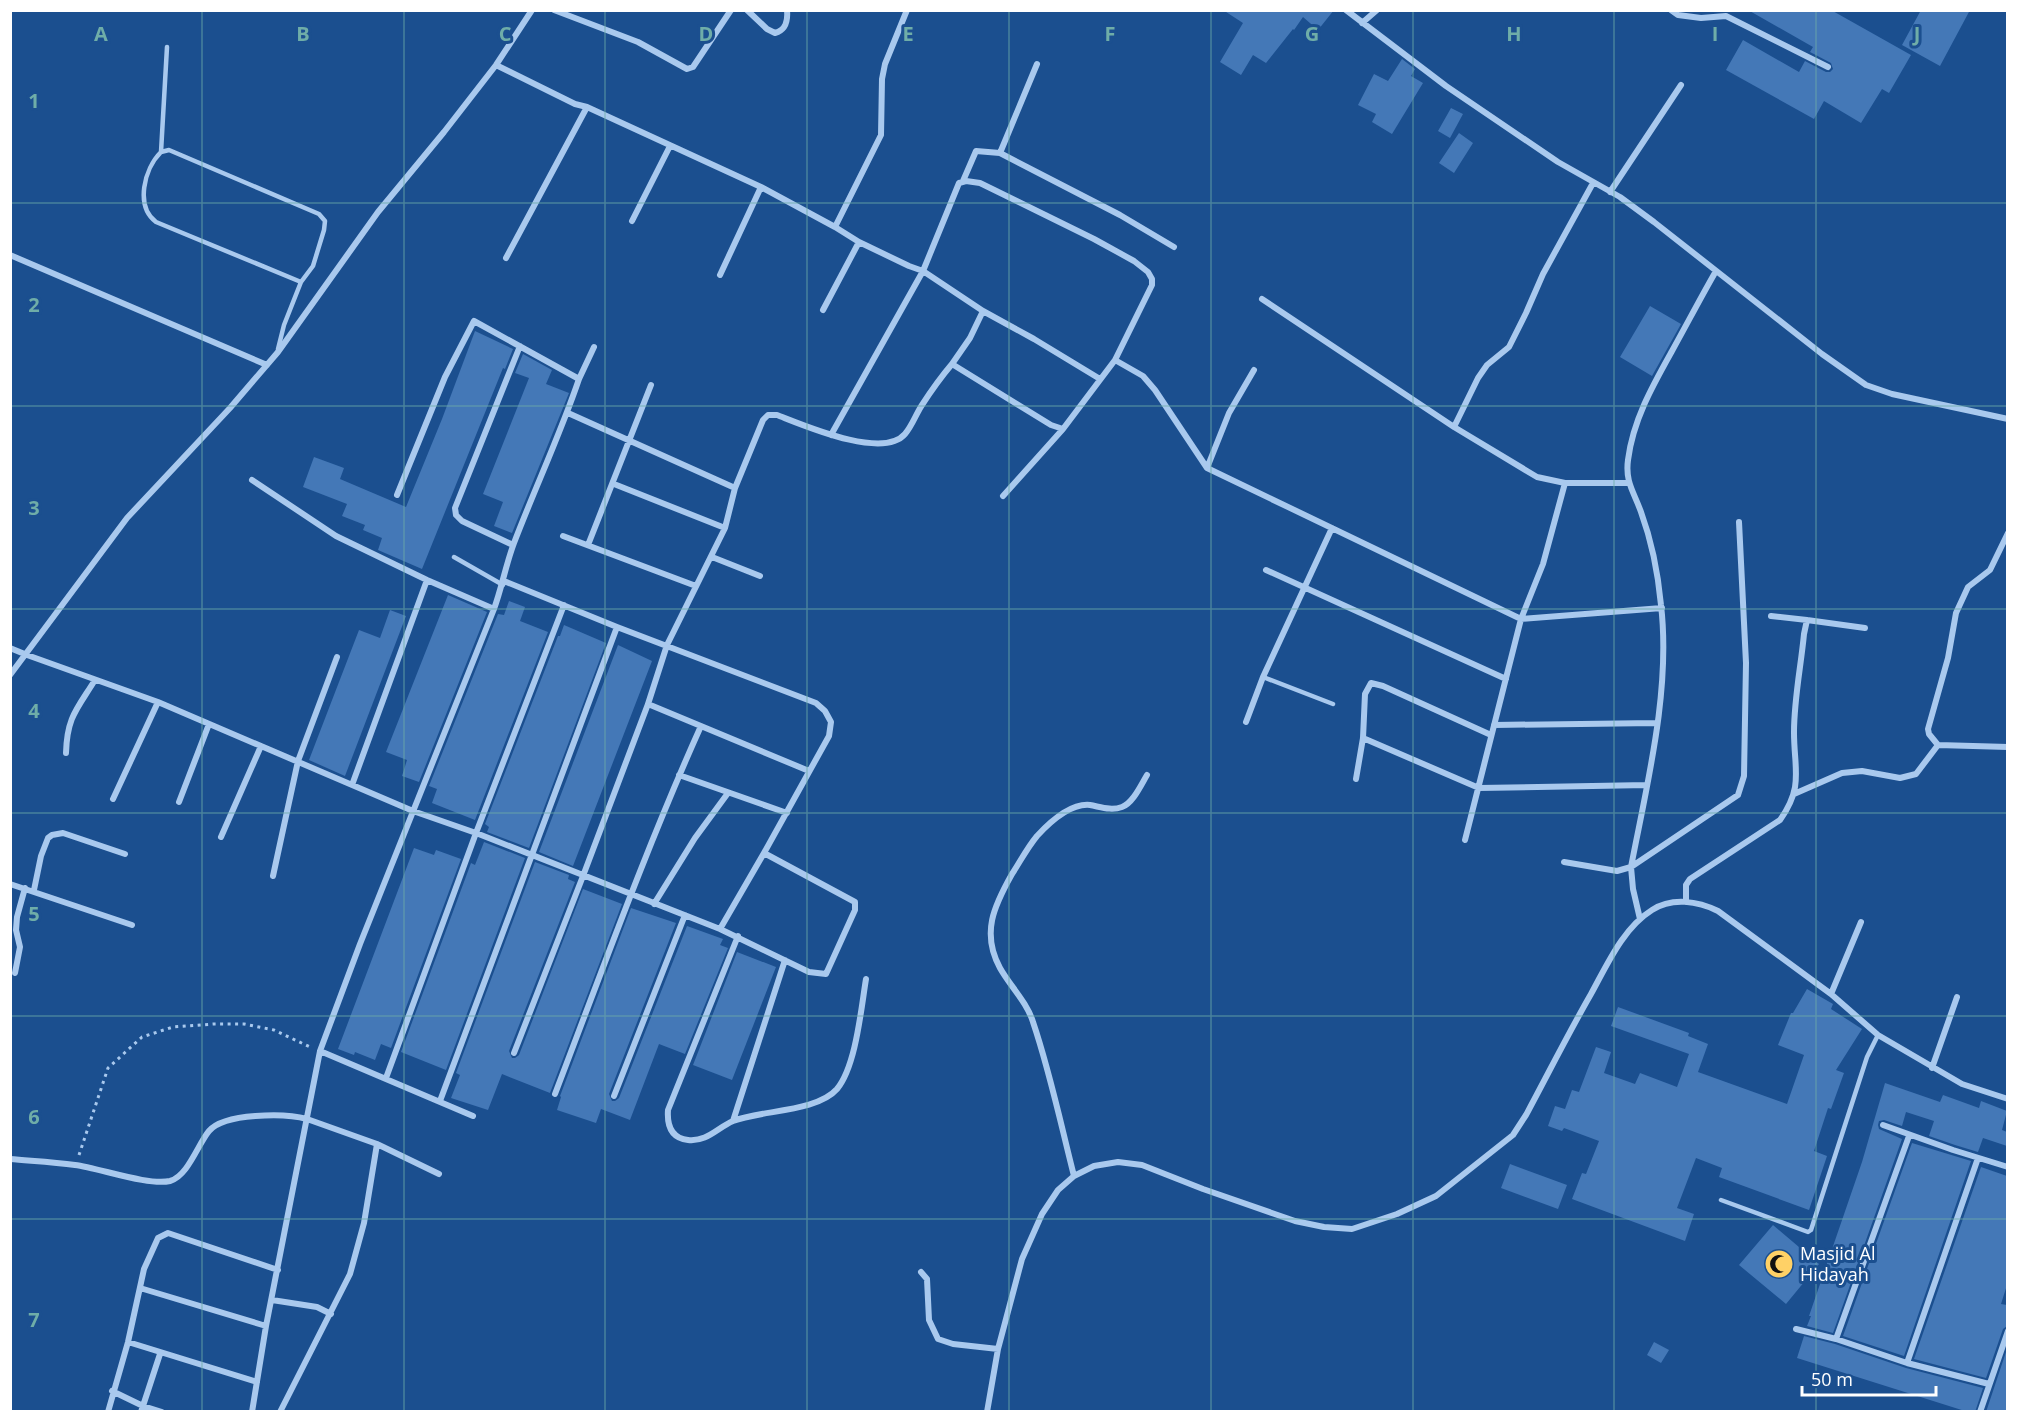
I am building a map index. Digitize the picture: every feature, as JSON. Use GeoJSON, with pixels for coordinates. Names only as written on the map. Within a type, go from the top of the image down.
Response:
{"type":"FeatureCollection","features":[{"type":"Feature","properties":{"kind":"street"},"geometry":{"type":"LineString","coordinates":[[10,675],[127,518],[230,408],[278,352],[378,212],[496,65],[532,10]]}},
{"type":"Feature","properties":{"kind":"street"},"geometry":{"type":"LineString","coordinates":[[554,10],[638,42],[687,69],[693,67],[731,10]]}},
{"type":"Feature","properties":{"kind":"street"},"geometry":{"type":"LineString","coordinates":[[747,10],[767,29],[775,33],[781,31],[786,25],[787,10]]}},
{"type":"Feature","properties":{"kind":"street"},"geometry":{"type":"LineString","coordinates":[[835,226],[881,135],[882,79],[885,64],[907,10]]}},
{"type":"Feature","properties":{"kind":"street"},"geometry":{"type":"LineString","coordinates":[[1346,10],[1456,92],[1558,162],[1610,192],[1654,222],[1822,354],[1866,385],[1892,394],[1998,418],[2007,418]]}},
{"type":"Feature","properties":{"kind":"street"},"geometry":{"type":"LineString","coordinates":[[1362,22],[1377,10]]}},
{"type":"Feature","properties":{"kind":"street"},"geometry":{"type":"LineString","coordinates":[[1671,10],[1678,15],[1701,18],[1726,16],[1828,67]]}},
{"type":"Feature","properties":{"kind":"street"},"geometry":{"type":"LineString","coordinates":[[1000,153],[1037,64]]}},
{"type":"Feature","properties":{"kind":"street"},"geometry":{"type":"LineString","coordinates":[[496,65],[575,104],[587,107],[761,187],[835,226],[859,242],[923,271],[983,311],[1100,379]]}},
{"type":"Feature","properties":{"kind":"street"},"geometry":{"type":"LineString","coordinates":[[1610,192],[1681,85]]}},
{"type":"Feature","properties":{"kind":"street"},"geometry":{"type":"LineString","coordinates":[[506,258],[587,107]]}},
{"type":"Feature","properties":{"kind":"street"},"geometry":{"type":"LineString","coordinates":[[632,221],[670,147]]}},
{"type":"Feature","properties":{"kind":"street"},"geometry":{"type":"LineString","coordinates":[[831,435],[923,271],[959,183],[963,181],[976,151],[1000,153],[1120,215],[1174,247]]}},
{"type":"Feature","properties":{"kind":"street"},"geometry":{"type":"LineString","coordinates":[[963,181],[980,183],[1073,229],[1134,261],[1148,272],[1152,279],[1152,285],[1115,360],[1063,429],[1003,496]]}},
{"type":"Feature","properties":{"kind":"street"},"geometry":{"type":"LineString","coordinates":[[1454,427],[1482,372],[1509,347],[1543,274],[1593,183]]}},
{"type":"Feature","properties":{"kind":"street"},"geometry":{"type":"LineString","coordinates":[[720,275],[761,187]]}},
{"type":"Feature","properties":{"kind":"street"},"geometry":{"type":"LineString","coordinates":[[823,310],[859,242]]}},
{"type":"Feature","properties":{"kind":"street"},"geometry":{"type":"LineString","coordinates":[[10,255],[267,365]]}},
{"type":"Feature","properties":{"kind":"street"},"geometry":{"type":"LineString","coordinates":[[1640,919],[1632,889],[1631,867],[1647,785],[1661,684],[1662,608],[1656,565],[1641,510],[1628,483],[1627,461],[1639,417],[1650,389],[1716,271]]}},
{"type":"Feature","properties":{"kind":"street"},"geometry":{"type":"LineString","coordinates":[[1262,300],[1454,427],[1537,477],[1565,483],[1628,483]]}},
{"type":"Feature","properties":{"kind":"street"},"geometry":{"type":"LineString","coordinates":[[514,1053],[648,704],[667,645],[725,528],[735,488],[759,429],[768,415],[777,415],[845,440],[883,443],[897,440],[905,434],[934,387],[970,338],[983,311]]}},
{"type":"Feature","properties":{"kind":"street"},"geometry":{"type":"LineString","coordinates":[[397,495],[445,377],[474,321],[579,379]]}},
{"type":"Feature","properties":{"kind":"street"},"geometry":{"type":"LineString","coordinates":[[513,545],[462,521],[456,515],[455,508],[520,346]]}},
{"type":"Feature","properties":{"kind":"street"},"geometry":{"type":"LineString","coordinates":[[252,1412],[266,1326],[320,1051],[360,944],[494,609],[513,545],[594,347]]}},
{"type":"Feature","properties":{"kind":"street"},"geometry":{"type":"LineString","coordinates":[[1115,360],[1143,376],[1155,390],[1207,468],[1521,620],[1662,608]]}},
{"type":"Feature","properties":{"kind":"street"},"geometry":{"type":"LineString","coordinates":[[952,364],[1051,425],[1063,429]]}},
{"type":"Feature","properties":{"kind":"street"},"geometry":{"type":"LineString","coordinates":[[1207,468],[1229,414],[1254,370]]}},
{"type":"Feature","properties":{"kind":"street"},"geometry":{"type":"LineString","coordinates":[[588,545],[651,386]]}},
{"type":"Feature","properties":{"kind":"street"},"geometry":{"type":"LineString","coordinates":[[568,413],[735,488]]}},
{"type":"Feature","properties":{"kind":"street"},"geometry":{"type":"LineString","coordinates":[[252,480],[336,536],[494,609]]}},
{"type":"Feature","properties":{"kind":"street"},"geometry":{"type":"LineString","coordinates":[[1465,840],[1521,620],[1543,564],[1565,483]]}},
{"type":"Feature","properties":{"kind":"street"},"geometry":{"type":"LineString","coordinates":[[614,484],[725,528]]}},
{"type":"Feature","properties":{"kind":"street"},"geometry":{"type":"LineString","coordinates":[[1564,862],[1617,871],[1631,867],[1738,795],[1744,777],[1746,663],[1739,522]]}},
{"type":"Feature","properties":{"kind":"street"},"geometry":{"type":"LineString","coordinates":[[1246,722],[1263,677],[1332,528]]}},
{"type":"Feature","properties":{"kind":"street"},"geometry":{"type":"LineString","coordinates":[[1938,746],[1928,729],[1947,658],[1956,613],[1968,587],[1990,570],[2007,533]]}},
{"type":"Feature","properties":{"kind":"street"},"geometry":{"type":"LineString","coordinates":[[563,536],[696,586]]}},
{"type":"Feature","properties":{"kind":"street"},"geometry":{"type":"LineString","coordinates":[[712,557],[760,576]]}},
{"type":"Feature","properties":{"kind":"street"},"geometry":{"type":"LineString","coordinates":[[1266,570],[1506,679]]}},
{"type":"Feature","properties":{"kind":"street"},"geometry":{"type":"LineString","coordinates":[[352,784],[427,580]]}},
{"type":"Feature","properties":{"kind":"street"},"geometry":{"type":"LineString","coordinates":[[503,583],[816,703],[825,711],[831,722],[829,736],[822,751],[720,928]]}},
{"type":"Feature","properties":{"kind":"street"},"geometry":{"type":"LineString","coordinates":[[386,1078],[476,833],[564,605]]}},
{"type":"Feature","properties":{"kind":"street"},"geometry":{"type":"LineString","coordinates":[[1771,616],[1865,628]]}},
{"type":"Feature","properties":{"kind":"street"},"geometry":{"type":"LineString","coordinates":[[1686,902],[1686,885],[1690,879],[1780,820],[1790,806],[1797,778],[1794,731],[1807,620]]}},
{"type":"Feature","properties":{"kind":"street"},"geometry":{"type":"LineString","coordinates":[[440,1101],[617,627]]}},
{"type":"Feature","properties":{"kind":"street"},"geometry":{"type":"LineString","coordinates":[[10,648],[158,702],[413,811],[476,833],[720,928],[809,972],[826,974],[856,906],[855,902],[764,853]]}},
{"type":"Feature","properties":{"kind":"street"},"geometry":{"type":"LineString","coordinates":[[273,876],[298,761],[337,657]]}},
{"type":"Feature","properties":{"kind":"street"},"geometry":{"type":"LineString","coordinates":[[66,753],[70,719],[95,680]]}},
{"type":"Feature","properties":{"kind":"street"},"geometry":{"type":"LineString","coordinates":[[1356,779],[1363,738],[1365,694],[1371,683],[1383,686],[1491,735]]}},
{"type":"Feature","properties":{"kind":"street"},"geometry":{"type":"LineString","coordinates":[[113,799],[158,702]]}},
{"type":"Feature","properties":{"kind":"street"},"geometry":{"type":"LineString","coordinates":[[648,704],[809,771]]}},
{"type":"Feature","properties":{"kind":"street"},"geometry":{"type":"LineString","coordinates":[[1494,725],[1656,723]]}},
{"type":"Feature","properties":{"kind":"street"},"geometry":{"type":"LineString","coordinates":[[179,802],[209,724]]}},
{"type":"Feature","properties":{"kind":"street"},"geometry":{"type":"LineString","coordinates":[[555,1094],[631,894],[701,726]]}},
{"type":"Feature","properties":{"kind":"street"},"geometry":{"type":"LineString","coordinates":[[1363,738],[1479,788],[1647,785]]}},
{"type":"Feature","properties":{"kind":"street"},"geometry":{"type":"LineString","coordinates":[[221,837],[261,746]]}},
{"type":"Feature","properties":{"kind":"street"},"geometry":{"type":"LineString","coordinates":[[1938,746],[2007,747]]}},
{"type":"Feature","properties":{"kind":"street"},"geometry":{"type":"LineString","coordinates":[[1794,794],[1842,773],[1862,771],[1900,778],[1916,774],[1938,746]]}},
{"type":"Feature","properties":{"kind":"street"},"geometry":{"type":"LineString","coordinates":[[679,775],[787,813]]}},
{"type":"Feature","properties":{"kind":"street"},"geometry":{"type":"LineString","coordinates":[[1074,1176],[1033,1020],[992,950],[990,934],[995,903],[1037,836],[1064,812],[1077,806],[1089,805],[1107,809],[1123,807],[1131,800],[1147,776]]}},
{"type":"Feature","properties":{"kind":"street"},"geometry":{"type":"LineString","coordinates":[[654,904],[695,838],[728,793]]}},
{"type":"Feature","properties":{"kind":"street"},"geometry":{"type":"LineString","coordinates":[[34,890],[41,856],[51,835],[63,833],[125,854]]}},
{"type":"Feature","properties":{"kind":"street"},"geometry":{"type":"LineString","coordinates":[[10,884],[34,890],[132,925]]}},
{"type":"Feature","properties":{"kind":"street"},"geometry":{"type":"LineString","coordinates":[[15,973],[20,956],[16,930],[17,917],[25,888]]}},
{"type":"Feature","properties":{"kind":"street"},"geometry":{"type":"LineString","coordinates":[[987,1412],[998,1350],[1022,1259],[1042,1214],[1058,1190],[1074,1176],[1094,1166],[1118,1162],[1142,1165],[1203,1190],[1295,1221],[1324,1227],[1352,1229],[1396,1214],[1436,1196],[1513,1135],[1613,954],[1640,919],[1663,905],[1686,902],[1704,904],[1718,911],[1831,994],[1878,1035],[1962,1084],[2007,1099]]}},
{"type":"Feature","properties":{"kind":"street"},"geometry":{"type":"LineString","coordinates":[[614,1096],[685,915]]}},
{"type":"Feature","properties":{"kind":"street"},"geometry":{"type":"LineString","coordinates":[[1831,994],[1861,922]]}},
{"type":"Feature","properties":{"kind":"street"},"geometry":{"type":"LineString","coordinates":[[738,936],[668,1110],[667,1124],[673,1134],[686,1140],[704,1139],[733,1122],[821,1101],[835,1091],[846,1076],[859,1025],[866,979]]}},
{"type":"Feature","properties":{"kind":"street"},"geometry":{"type":"LineString","coordinates":[[733,1122],[785,960]]}},
{"type":"Feature","properties":{"kind":"street"},"geometry":{"type":"LineString","coordinates":[[1932,1068],[1957,997]]}},
{"type":"Feature","properties":{"kind":"street"},"geometry":{"type":"LineString","coordinates":[[320,1051],[473,1116]]}},
{"type":"Feature","properties":{"kind":"street"},"geometry":{"type":"LineString","coordinates":[[10,1159],[76,1165],[145,1180],[170,1180],[182,1174],[210,1129],[225,1121],[275,1115],[307,1119],[377,1144],[439,1174]]}},
{"type":"Feature","properties":{"kind":"street"},"geometry":{"type":"LineString","coordinates":[[1883,1125],[1909,1136],[2007,1167]]}},
{"type":"Feature","properties":{"kind":"street"},"geometry":{"type":"LineString","coordinates":[[1836,1339],[1909,1136]]}},
{"type":"Feature","properties":{"kind":"street"},"geometry":{"type":"LineString","coordinates":[[280,1412],[350,1274],[364,1223],[377,1144]]}},
{"type":"Feature","properties":{"kind":"street"},"geometry":{"type":"LineString","coordinates":[[1906,1363],[1978,1158]]}},
{"type":"Feature","properties":{"kind":"street"},"geometry":{"type":"LineString","coordinates":[[108,1412],[112,1391],[128,1342],[144,1269],[158,1238],[168,1233],[278,1270]]}},
{"type":"Feature","properties":{"kind":"street"},"geometry":{"type":"LineString","coordinates":[[921,1272],[927,1279],[929,1320],[938,1339],[953,1344],[998,1350]]}},
{"type":"Feature","properties":{"kind":"street"},"geometry":{"type":"LineString","coordinates":[[140,1288],[266,1326]]}},
{"type":"Feature","properties":{"kind":"street"},"geometry":{"type":"LineString","coordinates":[[272,1300],[317,1307],[331,1314]]}},
{"type":"Feature","properties":{"kind":"street"},"geometry":{"type":"LineString","coordinates":[[1796,1329],[1836,1339],[1906,1363],[1989,1384]]}},
{"type":"Feature","properties":{"kind":"street"},"geometry":{"type":"LineString","coordinates":[[1980,1412],[2007,1331]]}},
{"type":"Feature","properties":{"kind":"street"},"geometry":{"type":"LineString","coordinates":[[128,1342],[160,1354],[257,1382]]}},
{"type":"Feature","properties":{"kind":"street"},"geometry":{"type":"LineString","coordinates":[[142,1409],[160,1354]]}},
{"type":"Feature","properties":{"kind":"street"},"geometry":{"type":"LineString","coordinates":[[112,1391],[142,1409],[162,1412]]}},
{"type":"Feature","properties":{"kind":"lane"},"geometry":{"type":"LineString","coordinates":[[161,152],[166,47]]}},
{"type":"Feature","properties":{"kind":"lane"},"geometry":{"type":"LineString","coordinates":[[278,352],[284,325],[301,282],[313,266],[325,221],[319,214],[169,150],[161,152],[154,158],[144,182],[143,195],[150,218],[301,282]]}},
{"type":"Feature","properties":{"kind":"lane"},"geometry":{"type":"LineString","coordinates":[[454,558],[503,583]]}},
{"type":"Feature","properties":{"kind":"lane"},"geometry":{"type":"LineString","coordinates":[[1263,677],[1333,704]]}},
{"type":"Feature","properties":{"kind":"lane"},"geometry":{"type":"LineString","coordinates":[[1721,1200],[1808,1232],[1811,1230],[1867,1057],[1878,1035]]}},
{"type":"Feature","properties":{"kind":"path"},"geometry":{"type":"LineString","coordinates":[[76,1165],[108,1068],[142,1037],[173,1027],[244,1024],[274,1030],[320,1051]]}},
{"type":"Feature","properties":{"kind":"building"},"geometry":{"type":"Polygon","coordinates":[[[1223,10],[1334,10],[1318,30],[1303,17],[1266,63],[1253,55],[1241,75],[1220,62],[1243,23],[1223,10]]]}},
{"type":"Feature","properties":{"kind":"building"},"geometry":{"type":"Polygon","coordinates":[[[1748,10],[1831,10],[1911,55],[1889,93],[1882,89],[1861,123],[1824,101],[1814,119],[1726,70],[1743,40],[1799,72],[1805,61],[1826,72],[1833,69],[1831,63],[1810,52],[1813,47],[1748,10]]]}},
{"type":"Feature","properties":{"kind":"building"},"geometry":{"type":"Polygon","coordinates":[[[1921,10],[1970,10],[1940,66],[1902,45],[1921,10]]]}},
{"type":"Feature","properties":{"kind":"building"},"geometry":{"type":"Polygon","coordinates":[[[1402,59],[1415,69],[1411,76],[1423,83],[1392,134],[1372,122],[1376,114],[1358,105],[1374,74],[1388,81],[1402,59]]]}},
{"type":"Feature","properties":{"kind":"building"},"geometry":{"type":"Polygon","coordinates":[[[1451,108],[1463,114],[1450,138],[1438,131],[1451,108]]]}},
{"type":"Feature","properties":{"kind":"building"},"geometry":{"type":"Polygon","coordinates":[[[1459,133],[1473,143],[1454,173],[1439,163],[1459,133]]]}},
{"type":"Feature","properties":{"kind":"building"},"geometry":{"type":"Polygon","coordinates":[[[1650,306],[1681,324],[1652,376],[1620,357],[1650,306]]]}},
{"type":"Feature","properties":{"kind":"building"},"geometry":{"type":"Polygon","coordinates":[[[475,331],[513,349],[505,369],[503,368],[422,569],[378,550],[382,538],[363,530],[365,525],[342,516],[347,504],[303,487],[314,457],[344,468],[340,479],[406,507],[475,331]]]}},
{"type":"Feature","properties":{"kind":"building"},"geometry":{"type":"Polygon","coordinates":[[[523,354],[552,370],[546,384],[569,393],[512,533],[494,526],[503,502],[483,494],[529,378],[515,373],[523,354]]]}},
{"type":"Feature","properties":{"kind":"building"},"geometry":{"type":"Polygon","coordinates":[[[448,595],[487,612],[419,782],[402,776],[407,760],[386,752],[448,595]]]}},
{"type":"Feature","properties":{"kind":"building"},"geometry":{"type":"Polygon","coordinates":[[[509,601],[525,607],[520,621],[548,632],[475,820],[432,803],[437,789],[429,786],[498,614],[504,615],[509,601]]]}},
{"type":"Feature","properties":{"kind":"building"},"geometry":{"type":"Polygon","coordinates":[[[390,610],[406,616],[345,776],[309,760],[359,630],[380,638],[390,610]]]}},
{"type":"Feature","properties":{"kind":"building"},"geometry":{"type":"Polygon","coordinates":[[[564,625],[606,643],[529,848],[487,832],[489,827],[485,824],[564,625]]]}},
{"type":"Feature","properties":{"kind":"building"},"geometry":{"type":"Polygon","coordinates":[[[618,645],[652,661],[573,866],[539,852],[618,645]]]}},
{"type":"Feature","properties":{"kind":"building"},"geometry":{"type":"Polygon","coordinates":[[[484,842],[525,858],[446,1070],[401,1052],[471,863],[475,865],[484,842]]]}},
{"type":"Feature","properties":{"kind":"building"},"geometry":{"type":"Polygon","coordinates":[[[414,848],[434,855],[436,850],[461,859],[391,1048],[381,1044],[375,1060],[355,1052],[354,1055],[338,1049],[414,848]]]}},
{"type":"Feature","properties":{"kind":"building"},"geometry":{"type":"Polygon","coordinates":[[[535,862],[569,875],[568,879],[575,882],[509,1051],[512,1058],[519,1055],[583,889],[622,904],[550,1093],[502,1074],[488,1110],[451,1098],[460,1075],[456,1073],[535,862]]]}},
{"type":"Feature","properties":{"kind":"building"},"geometry":{"type":"Polygon","coordinates":[[[631,908],[676,923],[609,1094],[612,1101],[619,1098],[687,926],[723,939],[720,945],[728,948],[685,1054],[659,1044],[630,1120],[601,1109],[596,1123],[557,1110],[560,1096],[631,908]]]}},
{"type":"Feature","properties":{"kind":"building"},"geometry":{"type":"Polygon","coordinates":[[[737,952],[776,967],[732,1080],[693,1065],[737,952]]]}},
{"type":"Feature","properties":{"kind":"building"},"geometry":{"type":"Polygon","coordinates":[[[1807,989],[1833,1004],[1831,1009],[1862,1029],[1836,1070],[1844,1073],[1831,1109],[1828,1108],[1814,1151],[1827,1156],[1809,1210],[1719,1177],[1722,1168],[1696,1158],[1677,1208],[1694,1214],[1685,1241],[1572,1199],[1582,1173],[1586,1174],[1599,1141],[1564,1128],[1562,1131],[1548,1126],[1555,1106],[1565,1109],[1572,1090],[1579,1092],[1596,1047],[1611,1052],[1604,1073],[1635,1084],[1640,1073],[1677,1087],[1689,1054],[1611,1026],[1618,1007],[1689,1033],[1688,1036],[1708,1044],[1698,1072],[1787,1104],[1804,1055],[1778,1045],[1791,1013],[1807,989]]]}},
{"type":"Feature","properties":{"kind":"building"},"geometry":{"type":"Polygon","coordinates":[[[1885,1083],[1940,1102],[1943,1095],[1979,1108],[1981,1101],[2007,1111],[2002,1130],[2007,1132],[2007,1146],[1983,1138],[1978,1152],[1955,1145],[1929,1136],[1934,1121],[1906,1112],[1902,1126],[1884,1120],[1879,1121],[1879,1129],[1902,1139],[1833,1333],[1807,1326],[1811,1316],[1809,1316],[1862,1162],[1885,1083]]]}},
{"type":"Feature","properties":{"kind":"building"},"geometry":{"type":"Polygon","coordinates":[[[1912,1143],[1971,1161],[1904,1356],[1843,1336],[1912,1143]]]}},
{"type":"Feature","properties":{"kind":"building"},"geometry":{"type":"Polygon","coordinates":[[[1510,1164],[1567,1185],[1558,1209],[1501,1188],[1510,1164]]]}},
{"type":"Feature","properties":{"kind":"building"},"geometry":{"type":"Polygon","coordinates":[[[1981,1167],[2007,1176],[2007,1285],[2001,1304],[2007,1305],[2007,1326],[2003,1329],[1986,1378],[1914,1359],[1981,1167]]]}},
{"type":"Feature","properties":{"kind":"building","name":"Masjid Al Hidayah"},"geometry":{"type":"Polygon","coordinates":[[[1773,1225],[1819,1264],[1786,1304],[1739,1265],[1773,1225]]]}},
{"type":"Feature","properties":{"kind":"building"},"geometry":{"type":"Polygon","coordinates":[[[1804,1336],[1906,1368],[1983,1388],[1975,1412],[1968,1412],[1797,1358],[1804,1336]]]}},
{"type":"Feature","properties":{"kind":"building"},"geometry":{"type":"Polygon","coordinates":[[[1654,1342],[1669,1350],[1661,1363],[1647,1355],[1654,1342]]]}},
{"type":"Feature","properties":{"kind":"building"},"geometry":{"type":"Polygon","coordinates":[[[2007,1349],[2007,1412],[1986,1412],[2007,1349]]]}},
{"type":"Feature","properties":{"kind":"place","name":"Masjid Al Hidayah"},"geometry":{"type":"Point","coordinates":[1779,1264]}}]}
